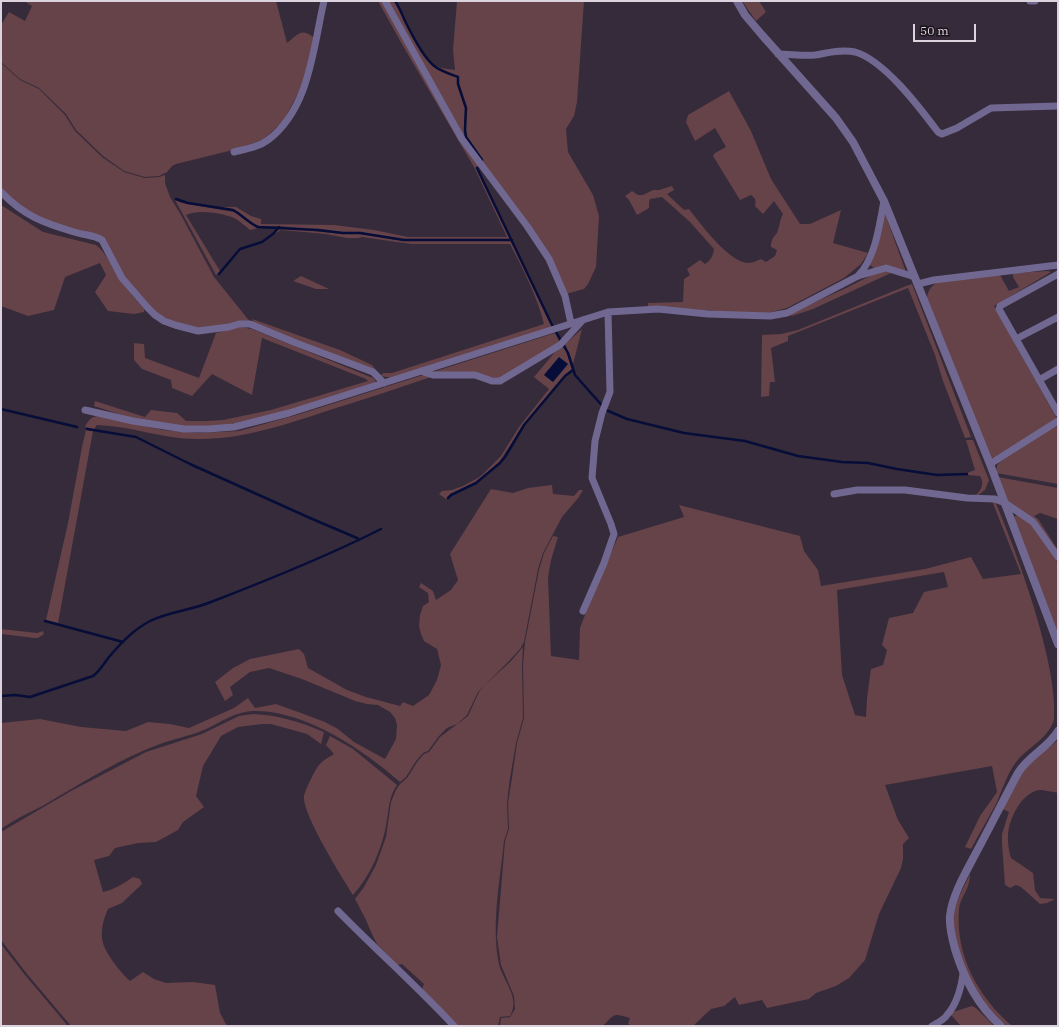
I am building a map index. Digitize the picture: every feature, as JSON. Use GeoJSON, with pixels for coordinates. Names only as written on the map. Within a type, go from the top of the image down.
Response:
{"type":"FeatureCollection","features":[{"type":"Feature","properties":{"kind":"street"},"geometry":{"type":"LineString","coordinates":[[234,152],[252,148],[268,140],[288,119],[305,85],[324,1]]}},
{"type":"Feature","properties":{"kind":"street"},"geometry":{"type":"LineString","coordinates":[[385,1],[462,139],[527,226],[548,259],[565,296],[572,323]]}},
{"type":"Feature","properties":{"kind":"street"},"geometry":{"type":"LineString","coordinates":[[737,1],[745,15],[836,118],[846,132],[884,201],[990,464],[1058,644]]}},
{"type":"Feature","properties":{"kind":"street"},"geometry":{"type":"LineString","coordinates":[[1030,1],[1035,1]]}},
{"type":"Feature","properties":{"kind":"street"},"geometry":{"type":"LineString","coordinates":[[778,54],[814,55],[834,51],[854,52],[862,55],[899,84],[938,132],[942,134],[957,128],[992,108],[1058,106]]}},
{"type":"Feature","properties":{"kind":"street"},"geometry":{"type":"LineString","coordinates":[[1,192],[20,209],[36,219],[56,227],[102,240],[122,278],[147,307],[164,321],[198,330],[208,330],[239,324],[250,324],[373,372],[384,383]]}},
{"type":"Feature","properties":{"kind":"street"},"geometry":{"type":"LineString","coordinates":[[858,276],[864,270],[869,260],[880,224],[884,201]]}},
{"type":"Feature","properties":{"kind":"street"},"geometry":{"type":"LineString","coordinates":[[85,410],[133,421],[184,429],[234,427],[289,413],[608,312],[658,309],[708,314],[770,316],[787,313],[858,276],[886,268],[917,280],[934,280],[1058,265]]}},
{"type":"Feature","properties":{"kind":"street"},"geometry":{"type":"LineString","coordinates":[[1058,274],[1000,306],[999,309],[1058,413]]}},
{"type":"Feature","properties":{"kind":"street"},"geometry":{"type":"LineString","coordinates":[[583,612],[604,563],[614,534],[592,478],[595,441],[602,413],[610,392],[608,312]]}},
{"type":"Feature","properties":{"kind":"street"},"geometry":{"type":"LineString","coordinates":[[1016,340],[1058,317]]}},
{"type":"Feature","properties":{"kind":"street"},"geometry":{"type":"LineString","coordinates":[[421,371],[433,375],[475,375],[492,381],[500,381],[562,344],[583,320]]}},
{"type":"Feature","properties":{"kind":"street"},"geometry":{"type":"LineString","coordinates":[[1039,380],[1058,369]]}},
{"type":"Feature","properties":{"kind":"street"},"geometry":{"type":"LineString","coordinates":[[990,464],[1058,421]]}},
{"type":"Feature","properties":{"kind":"street"},"geometry":{"type":"LineString","coordinates":[[834,494],[857,490],[905,490],[966,498],[995,499],[1005,503],[1033,522],[1058,557]]}},
{"type":"Feature","properties":{"kind":"street"},"geometry":{"type":"LineString","coordinates":[[1001,1026],[977,999],[963,974],[955,949],[950,926],[950,915],[957,892],[1022,765],[1053,739],[1058,730]]}},
{"type":"Feature","properties":{"kind":"street"},"geometry":{"type":"LineString","coordinates":[[338,911],[392,965],[423,993],[454,1026]]}},
{"type":"Feature","properties":{"kind":"street"},"geometry":{"type":"LineString","coordinates":[[932,1026],[947,1016],[956,1001],[963,974]]}},
{"type":"Feature","properties":{"kind":"street"},"geometry":{"type":"LineString","coordinates":[[947,1016],[947,1026]]}},
{"type":"Feature","properties":{"kind":"shaded area"},"geometry":{"type":"Polygon","coordinates":[[[24,1],[276,1],[287,43],[300,33],[306,33],[314,38],[303,84],[284,120],[264,139],[237,149],[176,164],[167,172],[159,176],[145,177],[124,171],[103,156],[76,130],[66,114],[39,88],[20,79],[1,62],[1,25],[9,12],[25,21],[32,6],[24,1]]]}},
{"type":"Feature","properties":{"kind":"shaded area"},"geometry":{"type":"Polygon","coordinates":[[[378,1],[382,1],[478,165],[477,168],[479,174],[511,239],[404,240],[360,232],[344,233],[279,226],[258,226],[251,223],[239,212],[217,207],[236,207],[251,216],[261,219],[261,224],[334,225],[374,230],[408,237],[507,237],[474,167],[378,1]]]}},
{"type":"Feature","properties":{"kind":"shaded area"},"geometry":{"type":"Polygon","coordinates":[[[386,1],[394,1],[399,8],[416,43],[426,59],[438,69],[458,77],[458,84],[465,108],[465,138],[482,160],[483,159],[466,137],[466,108],[459,84],[459,77],[441,70],[433,64],[441,68],[455,70],[453,50],[457,1],[584,1],[577,102],[574,116],[566,129],[568,152],[593,195],[599,216],[596,267],[584,289],[566,294],[549,254],[464,139],[386,1]]]}},
{"type":"Feature","properties":{"kind":"shaded area"},"geometry":{"type":"Polygon","coordinates":[[[742,1],[759,1],[766,12],[756,21],[742,1]]]}},
{"type":"Feature","properties":{"kind":"shaded area"},"geometry":{"type":"Polygon","coordinates":[[[1,63],[20,80],[39,89],[65,115],[75,131],[102,157],[124,172],[145,178],[165,175],[165,183],[170,197],[214,277],[251,323],[211,329],[188,328],[156,314],[124,276],[105,243],[36,220],[1,191],[1,63]]]}},
{"type":"Feature","properties":{"kind":"shaded area"},"geometry":{"type":"Polygon","coordinates":[[[729,91],[751,131],[771,179],[800,224],[810,224],[841,210],[833,243],[868,253],[861,264],[844,278],[787,308],[768,313],[648,307],[648,303],[683,302],[684,279],[690,275],[687,269],[700,260],[705,264],[711,258],[714,249],[690,222],[662,197],[650,199],[649,208],[637,215],[629,200],[625,196],[632,191],[638,195],[643,195],[653,190],[659,190],[672,186],[674,190],[667,194],[684,210],[689,209],[716,242],[733,257],[741,262],[749,263],[761,259],[766,262],[775,256],[777,250],[771,247],[771,243],[777,232],[783,214],[774,201],[763,214],[755,206],[756,202],[751,195],[740,200],[713,156],[715,153],[726,147],[715,128],[695,141],[686,122],[688,115],[729,91]]]}},
{"type":"Feature","properties":{"kind":"shaded area"},"geometry":{"type":"Polygon","coordinates":[[[175,200],[182,203],[234,212],[258,228],[250,230],[234,218],[217,213],[197,212],[186,215],[220,271],[216,275],[175,200]]]}},
{"type":"Feature","properties":{"kind":"shaded area"},"geometry":{"type":"Polygon","coordinates":[[[1,205],[43,232],[96,245],[107,258],[123,284],[144,309],[144,312],[134,314],[108,311],[95,292],[106,275],[100,263],[65,277],[54,310],[28,316],[1,306],[1,205]]]}},
{"type":"Feature","properties":{"kind":"shaded area"},"geometry":{"type":"Polygon","coordinates":[[[884,211],[906,272],[874,268],[870,265],[884,211]]]}},
{"type":"Feature","properties":{"kind":"shaded area"},"geometry":{"type":"Polygon","coordinates":[[[280,228],[360,234],[405,241],[512,241],[552,327],[392,378],[381,376],[383,373],[392,373],[544,324],[534,293],[510,244],[411,244],[362,237],[347,238],[326,234],[281,230],[274,234],[280,228]]]}},
{"type":"Feature","properties":{"kind":"shaded area"},"geometry":{"type":"Polygon","coordinates":[[[885,271],[891,273],[813,309],[792,316],[787,315],[874,274],[885,271]]]}},
{"type":"Feature","properties":{"kind":"shaded area"},"geometry":{"type":"Polygon","coordinates":[[[1051,272],[994,306],[1057,419],[993,458],[991,457],[927,299],[928,293],[932,286],[939,281],[1000,275],[1009,291],[1019,287],[1013,277],[1013,273],[1051,272]]]}},
{"type":"Feature","properties":{"kind":"shaded area"},"geometry":{"type":"Polygon","coordinates":[[[301,276],[329,289],[316,289],[293,281],[301,276]]]}},
{"type":"Feature","properties":{"kind":"shaded area"},"geometry":{"type":"Polygon","coordinates":[[[912,284],[971,437],[965,438],[943,381],[935,355],[908,288],[788,336],[788,341],[771,348],[775,382],[770,382],[769,396],[761,397],[762,335],[781,334],[798,330],[912,284]]]}},
{"type":"Feature","properties":{"kind":"shaded area"},"geometry":{"type":"Polygon","coordinates":[[[252,319],[340,350],[372,365],[376,373],[256,326],[252,319]]]}},
{"type":"Feature","properties":{"kind":"shaded area"},"geometry":{"type":"Polygon","coordinates":[[[240,327],[252,329],[373,378],[376,383],[289,410],[223,426],[185,427],[137,420],[94,406],[95,401],[145,417],[151,410],[177,413],[186,421],[223,420],[271,410],[368,381],[262,338],[252,395],[212,374],[192,396],[172,388],[171,380],[142,369],[134,360],[134,343],[144,344],[145,358],[199,378],[216,333],[240,327]]]}},
{"type":"Feature","properties":{"kind":"shaded area"},"geometry":{"type":"Polygon","coordinates":[[[582,329],[573,364],[565,344],[582,329]]]}},
{"type":"Feature","properties":{"kind":"shaded area"},"geometry":{"type":"Polygon","coordinates":[[[555,333],[560,343],[500,378],[433,372],[555,333]]]}},
{"type":"Feature","properties":{"kind":"shaded area"},"geometry":{"type":"Polygon","coordinates":[[[563,347],[567,353],[572,369],[524,425],[499,462],[476,483],[446,499],[439,494],[442,491],[452,490],[463,486],[478,478],[501,456],[519,427],[549,389],[534,377],[555,352],[563,347]]]}},
{"type":"Feature","properties":{"kind":"shaded area"},"geometry":{"type":"Polygon","coordinates":[[[559,357],[568,364],[553,382],[544,375],[559,357]]]}},
{"type":"Feature","properties":{"kind":"shaded area"},"geometry":{"type":"Polygon","coordinates":[[[423,375],[434,376],[281,426],[230,437],[196,439],[171,437],[110,426],[97,425],[94,429],[85,427],[93,417],[98,416],[163,430],[198,433],[239,431],[300,414],[423,375]]]}},
{"type":"Feature","properties":{"kind":"shaded area"},"geometry":{"type":"Polygon","coordinates":[[[1058,426],[1058,484],[996,473],[997,465],[1000,462],[1050,429],[1058,426]]]}},
{"type":"Feature","properties":{"kind":"shaded area"},"geometry":{"type":"Polygon","coordinates":[[[86,430],[93,431],[58,623],[46,620],[68,523],[86,430]]]}},
{"type":"Feature","properties":{"kind":"shaded area"},"geometry":{"type":"Polygon","coordinates":[[[966,440],[973,440],[989,480],[985,490],[977,496],[975,496],[981,489],[982,482],[980,476],[968,475],[967,473],[975,470],[966,440]]]}},
{"type":"Feature","properties":{"kind":"shaded area"},"geometry":{"type":"Polygon","coordinates":[[[998,477],[1058,488],[1058,519],[1040,513],[1034,516],[1038,519],[1058,550],[1058,553],[1037,523],[1006,500],[998,477]]]}},
{"type":"Feature","properties":{"kind":"shaded area"},"geometry":{"type":"Polygon","coordinates":[[[552,485],[553,494],[574,496],[579,490],[583,490],[562,517],[543,553],[538,569],[524,642],[510,660],[478,692],[467,715],[457,724],[447,728],[439,736],[428,751],[423,753],[416,761],[406,777],[400,782],[369,757],[351,745],[312,724],[272,712],[253,711],[232,716],[199,732],[158,745],[119,762],[1,829],[1,723],[40,719],[81,727],[126,731],[148,722],[170,724],[189,728],[234,708],[248,698],[255,708],[276,704],[325,722],[338,729],[354,742],[385,759],[396,739],[397,725],[395,718],[390,712],[378,705],[355,701],[302,679],[269,668],[250,672],[230,687],[233,695],[225,701],[215,682],[233,668],[250,659],[299,649],[304,654],[308,668],[347,690],[366,697],[400,706],[403,702],[413,706],[429,695],[437,680],[441,665],[437,649],[424,641],[419,626],[423,606],[429,602],[428,593],[419,587],[421,583],[433,591],[436,600],[451,590],[458,580],[450,554],[491,489],[513,493],[528,488],[552,485]]]}},
{"type":"Feature","properties":{"kind":"shaded area"},"geometry":{"type":"Polygon","coordinates":[[[992,501],[995,501],[1004,523],[1035,610],[1050,670],[1054,697],[1054,720],[1046,734],[1014,765],[1006,779],[996,804],[971,849],[965,847],[980,816],[997,792],[992,766],[885,785],[898,820],[909,838],[903,844],[903,859],[901,868],[879,914],[865,960],[849,978],[836,986],[816,993],[809,999],[767,1008],[762,1000],[739,1005],[735,997],[724,1006],[711,1009],[693,1026],[633,1026],[628,1024],[630,1018],[615,1015],[612,1016],[603,1026],[500,1026],[501,1018],[510,1017],[515,1009],[514,996],[501,965],[497,937],[505,841],[509,829],[508,803],[517,743],[524,718],[523,665],[525,642],[539,570],[544,553],[553,536],[558,537],[551,560],[548,577],[551,656],[579,660],[580,628],[618,537],[684,517],[679,505],[800,536],[804,551],[818,570],[821,586],[925,569],[971,557],[983,579],[1021,574],[992,501]],[[944,572],[837,590],[842,675],[855,715],[866,717],[871,669],[883,665],[887,650],[882,645],[889,618],[913,613],[924,592],[948,587],[944,572]]]}},
{"type":"Feature","properties":{"kind":"shaded area"},"geometry":{"type":"Polygon","coordinates":[[[1019,515],[1030,522],[1056,559],[1058,566],[1058,636],[1014,518],[1015,516],[1019,515]]]}},
{"type":"Feature","properties":{"kind":"shaded area"},"geometry":{"type":"Polygon","coordinates":[[[1,629],[37,633],[43,631],[44,634],[38,638],[35,638],[1,634],[1,629]]]}},
{"type":"Feature","properties":{"kind":"shaded area"},"geometry":{"type":"Polygon","coordinates":[[[523,647],[523,718],[516,743],[510,778],[507,803],[508,829],[504,841],[496,918],[499,964],[512,996],[513,1009],[510,1016],[500,1017],[498,1026],[457,1026],[422,989],[424,984],[402,964],[397,965],[377,944],[355,899],[364,887],[376,865],[386,837],[391,802],[400,784],[407,778],[417,762],[424,754],[429,752],[440,737],[468,716],[479,692],[511,661],[523,647]]]}},
{"type":"Feature","properties":{"kind":"shaded area"},"geometry":{"type":"Polygon","coordinates":[[[253,714],[289,720],[324,732],[321,744],[307,734],[271,724],[238,727],[221,736],[203,766],[196,796],[204,807],[183,822],[178,830],[156,842],[138,843],[115,848],[109,856],[94,860],[103,892],[119,886],[133,877],[140,879],[142,884],[122,903],[108,909],[103,922],[103,943],[110,958],[118,968],[130,981],[143,972],[154,979],[166,983],[193,982],[215,985],[220,1013],[227,1026],[71,1026],[27,974],[1,940],[1,832],[71,791],[146,752],[202,734],[239,716],[253,714]]]}},
{"type":"Feature","properties":{"kind":"shaded area"},"geometry":{"type":"Polygon","coordinates":[[[330,736],[353,749],[397,785],[391,798],[383,840],[371,870],[353,895],[324,846],[309,817],[305,805],[304,796],[315,771],[322,762],[334,754],[326,745],[330,736]]]}},
{"type":"Feature","properties":{"kind":"shaded area"},"geometry":{"type":"Polygon","coordinates":[[[1058,740],[1058,793],[1040,790],[1029,795],[1016,810],[1008,831],[1008,842],[1011,858],[1033,873],[1035,890],[1040,898],[1055,899],[1047,903],[1040,904],[1021,887],[1016,885],[1010,888],[1005,885],[1002,834],[1009,812],[1003,809],[1024,769],[1058,740]]]}},
{"type":"Feature","properties":{"kind":"shaded area"},"geometry":{"type":"Polygon","coordinates":[[[970,874],[970,880],[959,909],[961,943],[965,959],[979,988],[1000,1015],[1012,1026],[1007,1026],[991,1011],[981,998],[968,976],[959,953],[956,942],[954,919],[955,909],[970,874]]]}},
{"type":"Feature","properties":{"kind":"shaded area"},"geometry":{"type":"Polygon","coordinates":[[[1,944],[25,975],[68,1026],[1,1026],[1,944]]]}},
{"type":"Feature","properties":{"kind":"shaded area"},"geometry":{"type":"Polygon","coordinates":[[[972,1006],[976,1008],[994,1026],[961,1026],[951,1015],[953,1012],[972,1006]]]}},
{"type":"Feature","properties":{"kind":"waterway"},"geometry":{"type":"LineString","coordinates":[[395,1],[415,39],[429,61],[439,69],[458,77],[458,84],[466,108],[466,137],[482,160]]}},
{"type":"Feature","properties":{"kind":"waterway"},"geometry":{"type":"LineString","coordinates":[[477,168],[551,323],[568,353],[575,375],[606,410],[627,419],[684,433],[745,441],[798,456],[842,462],[868,463],[937,475],[967,474]]}},
{"type":"Feature","properties":{"kind":"waterway"},"geometry":{"type":"LineString","coordinates":[[176,199],[188,203],[233,210],[258,227],[360,233],[404,240],[512,240]]}},
{"type":"Feature","properties":{"kind":"waterway"},"geometry":{"type":"LineString","coordinates":[[219,274],[240,249],[262,242],[273,234],[279,227]]}},
{"type":"Feature","properties":{"kind":"waterway"},"geometry":{"type":"LineString","coordinates":[[448,498],[451,495],[476,483],[500,463],[524,425],[565,376],[573,370]]}},
{"type":"Feature","properties":{"kind":"waterway"},"geometry":{"type":"LineString","coordinates":[[1,409],[77,427]]}},
{"type":"Feature","properties":{"kind":"waterway"},"geometry":{"type":"LineString","coordinates":[[87,429],[136,437],[190,464],[359,540]]}},
{"type":"Feature","properties":{"kind":"waterway"},"geometry":{"type":"LineString","coordinates":[[1,696],[15,695],[30,697],[93,676],[128,637],[138,628],[150,621],[164,615],[204,605],[318,559],[381,529]]}},
{"type":"Feature","properties":{"kind":"waterway"},"geometry":{"type":"LineString","coordinates":[[45,621],[123,642]]}}]}
